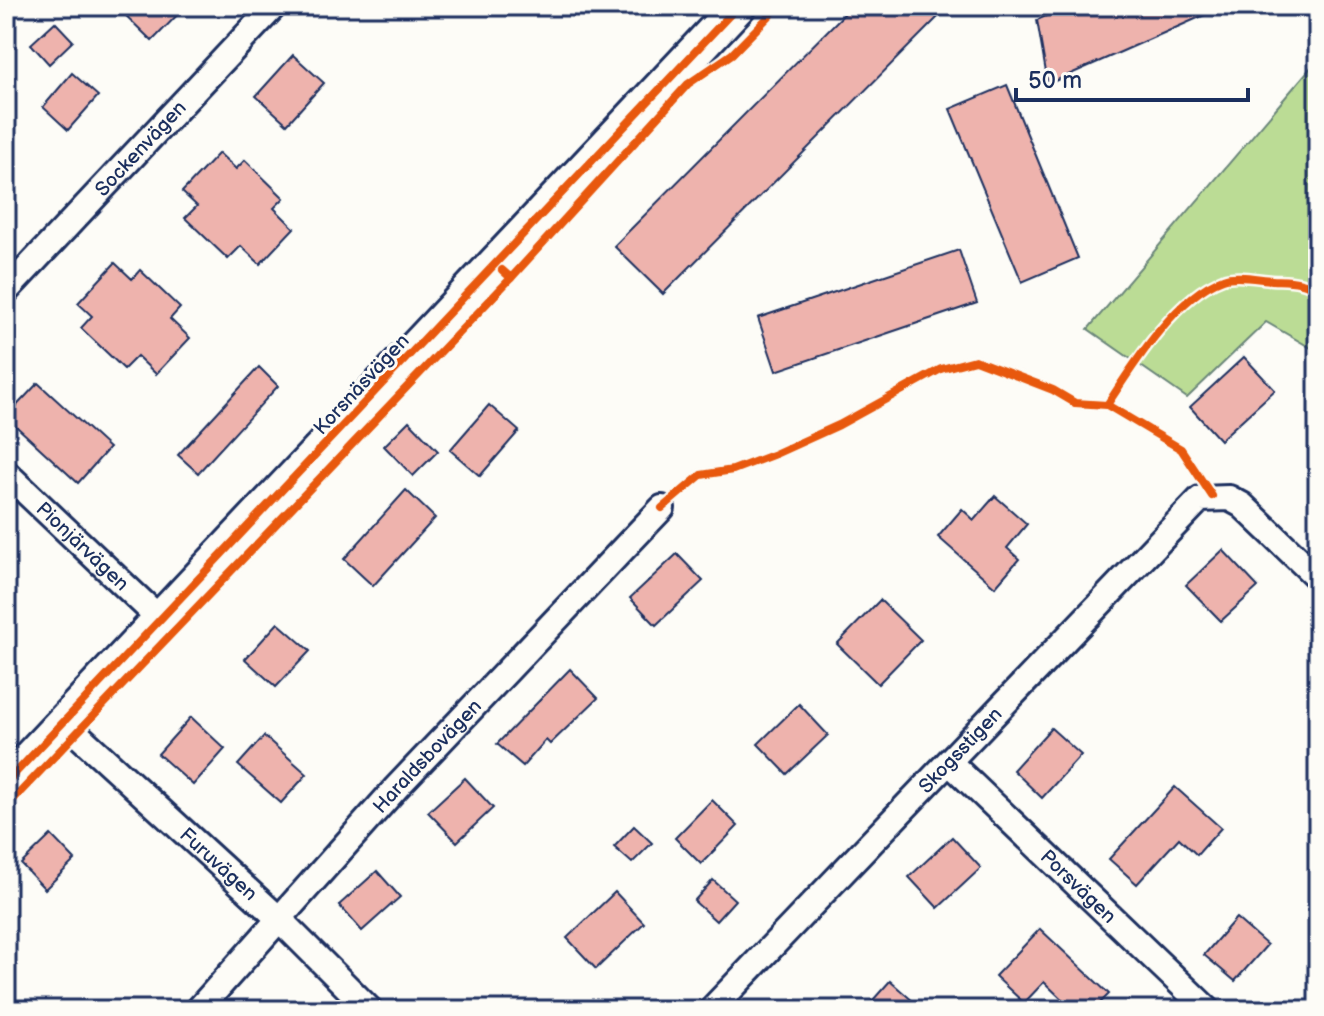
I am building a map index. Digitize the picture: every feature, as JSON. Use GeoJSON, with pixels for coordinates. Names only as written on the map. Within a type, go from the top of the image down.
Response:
{"type":"FeatureCollection","features":[{"type":"Feature","properties":{"kind":"street","name":"Sockenvägen"},"geometry":{"type":"LineString","coordinates":[[6,291],[274,6]]}},
{"type":"Feature","properties":{"kind":"street","name":"Korsnäsvägen"},"geometry":{"type":"LineString","coordinates":[[6,783],[738,6]]}},
{"type":"Feature","properties":{"kind":"street","name":"Pionjärvägen"},"geometry":{"type":"LineString","coordinates":[[6,473],[160,619]]}},
{"type":"Feature","properties":{"kind":"street","name":"Skogsstigen"},"geometry":{"type":"LineString","coordinates":[[711,1010],[1200,499],[1212,496],[1242,505],[1318,578]]}},
{"type":"Feature","properties":{"kind":"street","name":"Haraldsbovägen"},"geometry":{"type":"LineString","coordinates":[[198,1010],[396,788],[662,508]]}},
{"type":"Feature","properties":{"kind":"street","name":"Furuvägen"},"geometry":{"type":"LineString","coordinates":[[64,722],[279,919],[370,1010]]}},
{"type":"Feature","properties":{"kind":"street","name":"Porsvägen"},"geometry":{"type":"LineString","coordinates":[[950,763],[1208,1010]]}},
{"type":"Feature","properties":{"kind":"green space"},"geometry":{"type":"Polygon","coordinates":[[[1318,59],[1318,352],[1266,322],[1187,398],[1088,329],[1318,59]]]}},
{"type":"Feature","properties":{"kind":"building"},"geometry":{"type":"Polygon","coordinates":[[[116,6],[186,6],[152,41],[116,6]]]}},
{"type":"Feature","properties":{"kind":"building"},"geometry":{"type":"Polygon","coordinates":[[[852,6],[949,6],[663,294],[614,246],[852,6]]]}},
{"type":"Feature","properties":{"kind":"building"},"geometry":{"type":"Polygon","coordinates":[[[1068,6],[1225,6],[1048,84],[1037,20],[1068,6]]]}},
{"type":"Feature","properties":{"kind":"building"},"geometry":{"type":"Polygon","coordinates":[[[55,22],[73,41],[49,64],[31,44],[55,22]]]}},
{"type":"Feature","properties":{"kind":"building"},"geometry":{"type":"Polygon","coordinates":[[[293,55],[324,83],[287,124],[256,96],[293,55]]]}},
{"type":"Feature","properties":{"kind":"building"},"geometry":{"type":"Polygon","coordinates":[[[72,73],[98,96],[68,130],[43,107],[72,73]]]}},
{"type":"Feature","properties":{"kind":"building"},"geometry":{"type":"Polygon","coordinates":[[[1007,85],[1078,258],[1022,282],[950,109],[1007,85]]]}},
{"type":"Feature","properties":{"kind":"building"},"geometry":{"type":"Polygon","coordinates":[[[219,153],[236,169],[245,160],[284,198],[274,208],[294,228],[260,264],[241,246],[228,259],[185,218],[197,206],[182,192],[219,153]]]}},
{"type":"Feature","properties":{"kind":"building"},"geometry":{"type":"Polygon","coordinates":[[[959,250],[977,303],[776,371],[758,318],[959,250]]]}},
{"type":"Feature","properties":{"kind":"building"},"geometry":{"type":"Polygon","coordinates":[[[115,263],[132,279],[140,270],[180,308],[170,319],[190,338],[156,374],[137,356],[124,369],[81,328],[92,316],[78,303],[115,263]]]}},
{"type":"Feature","properties":{"kind":"building"},"geometry":{"type":"Polygon","coordinates":[[[1244,357],[1275,390],[1220,440],[1190,407],[1244,357]]]}},
{"type":"Feature","properties":{"kind":"building"},"geometry":{"type":"Polygon","coordinates":[[[259,367],[278,386],[198,473],[178,455],[259,367]]]}},
{"type":"Feature","properties":{"kind":"building"},"geometry":{"type":"Polygon","coordinates":[[[38,383],[109,448],[78,483],[6,417],[38,383]]]}},
{"type":"Feature","properties":{"kind":"building"},"geometry":{"type":"Polygon","coordinates":[[[489,405],[519,431],[480,476],[450,450],[489,405]]]}},
{"type":"Feature","properties":{"kind":"building"},"geometry":{"type":"Polygon","coordinates":[[[409,421],[438,451],[413,476],[384,446],[409,421]]]}},
{"type":"Feature","properties":{"kind":"building"},"geometry":{"type":"Polygon","coordinates":[[[406,490],[435,518],[373,586],[344,559],[406,490]]]}},
{"type":"Feature","properties":{"kind":"building"},"geometry":{"type":"Polygon","coordinates":[[[995,496],[1027,524],[1007,548],[1019,559],[995,587],[938,537],[962,509],[974,520],[995,496]]]}},
{"type":"Feature","properties":{"kind":"building"},"geometry":{"type":"Polygon","coordinates":[[[1223,550],[1258,587],[1221,621],[1186,585],[1223,550]]]}},
{"type":"Feature","properties":{"kind":"building"},"geometry":{"type":"Polygon","coordinates":[[[677,554],[703,581],[656,625],[630,598],[677,554]]]}},
{"type":"Feature","properties":{"kind":"building"},"geometry":{"type":"Polygon","coordinates":[[[880,600],[921,640],[878,684],[837,644],[880,600]]]}},
{"type":"Feature","properties":{"kind":"building"},"geometry":{"type":"Polygon","coordinates":[[[278,623],[310,651],[276,687],[245,659],[278,623]]]}},
{"type":"Feature","properties":{"kind":"building"},"geometry":{"type":"Polygon","coordinates":[[[570,669],[598,698],[550,744],[546,740],[523,766],[497,744],[570,669]]]}},
{"type":"Feature","properties":{"kind":"building"},"geometry":{"type":"Polygon","coordinates":[[[799,704],[828,735],[787,774],[758,744],[799,704]]]}},
{"type":"Feature","properties":{"kind":"building"},"geometry":{"type":"Polygon","coordinates":[[[191,717],[225,749],[193,785],[158,754],[191,717]]]}},
{"type":"Feature","properties":{"kind":"building"},"geometry":{"type":"Polygon","coordinates":[[[1051,728],[1081,755],[1042,798],[1013,770],[1051,728]]]}},
{"type":"Feature","properties":{"kind":"building"},"geometry":{"type":"Polygon","coordinates":[[[264,736],[307,774],[281,803],[238,765],[264,736]]]}},
{"type":"Feature","properties":{"kind":"building"},"geometry":{"type":"Polygon","coordinates":[[[465,778],[493,808],[457,842],[428,812],[465,778]]]}},
{"type":"Feature","properties":{"kind":"building"},"geometry":{"type":"Polygon","coordinates":[[[1175,787],[1221,828],[1197,855],[1179,838],[1137,884],[1109,859],[1175,787]]]}},
{"type":"Feature","properties":{"kind":"building"},"geometry":{"type":"Polygon","coordinates":[[[712,800],[738,826],[701,864],[675,838],[712,800]]]}},
{"type":"Feature","properties":{"kind":"building"},"geometry":{"type":"Polygon","coordinates":[[[634,826],[652,843],[632,863],[614,847],[634,826]]]}},
{"type":"Feature","properties":{"kind":"building"},"geometry":{"type":"Polygon","coordinates":[[[51,835],[75,860],[45,889],[21,864],[51,835]]]}},
{"type":"Feature","properties":{"kind":"building"},"geometry":{"type":"Polygon","coordinates":[[[952,837],[981,868],[938,908],[909,877],[952,837]]]}},
{"type":"Feature","properties":{"kind":"building"},"geometry":{"type":"Polygon","coordinates":[[[377,871],[400,897],[362,931],[339,905],[377,871]]]}},
{"type":"Feature","properties":{"kind":"building"},"geometry":{"type":"Polygon","coordinates":[[[713,880],[735,900],[716,921],[694,901],[713,880]]]}},
{"type":"Feature","properties":{"kind":"building"},"geometry":{"type":"Polygon","coordinates":[[[615,892],[644,923],[596,969],[567,938],[615,892]]]}},
{"type":"Feature","properties":{"kind":"building"},"geometry":{"type":"Polygon","coordinates":[[[1236,918],[1267,945],[1235,981],[1204,955],[1236,918]]]}},
{"type":"Feature","properties":{"kind":"building"},"geometry":{"type":"Polygon","coordinates":[[[1040,929],[1109,994],[1093,1010],[1073,1010],[1044,982],[1024,1003],[995,976],[1040,929]]]}},
{"type":"Feature","properties":{"kind":"building"},"geometry":{"type":"Polygon","coordinates":[[[890,981],[923,1010],[864,1010],[890,981]]]}},
{"type":"Feature","properties":{"kind":"cycle path"},"geometry":{"type":"LineString","coordinates":[[6,783],[738,6]]}},
{"type":"Feature","properties":{"kind":"cycle path"},"geometry":{"type":"LineString","coordinates":[[502,270],[511,278],[688,84],[732,54],[779,6]]}},
{"type":"Feature","properties":{"kind":"cycle path"},"geometry":{"type":"LineString","coordinates":[[1107,405],[1157,333],[1189,300],[1206,288],[1223,279],[1240,277],[1296,282],[1318,291]]}},
{"type":"Feature","properties":{"kind":"cycle path"},"geometry":{"type":"LineString","coordinates":[[6,807],[511,278]]}},
{"type":"Feature","properties":{"kind":"cycle path"},"geometry":{"type":"LineString","coordinates":[[662,508],[701,475],[733,470],[775,454],[839,425],[941,369],[975,360],[1053,390],[1075,403],[1107,405],[1181,449],[1212,496]]}}]}
